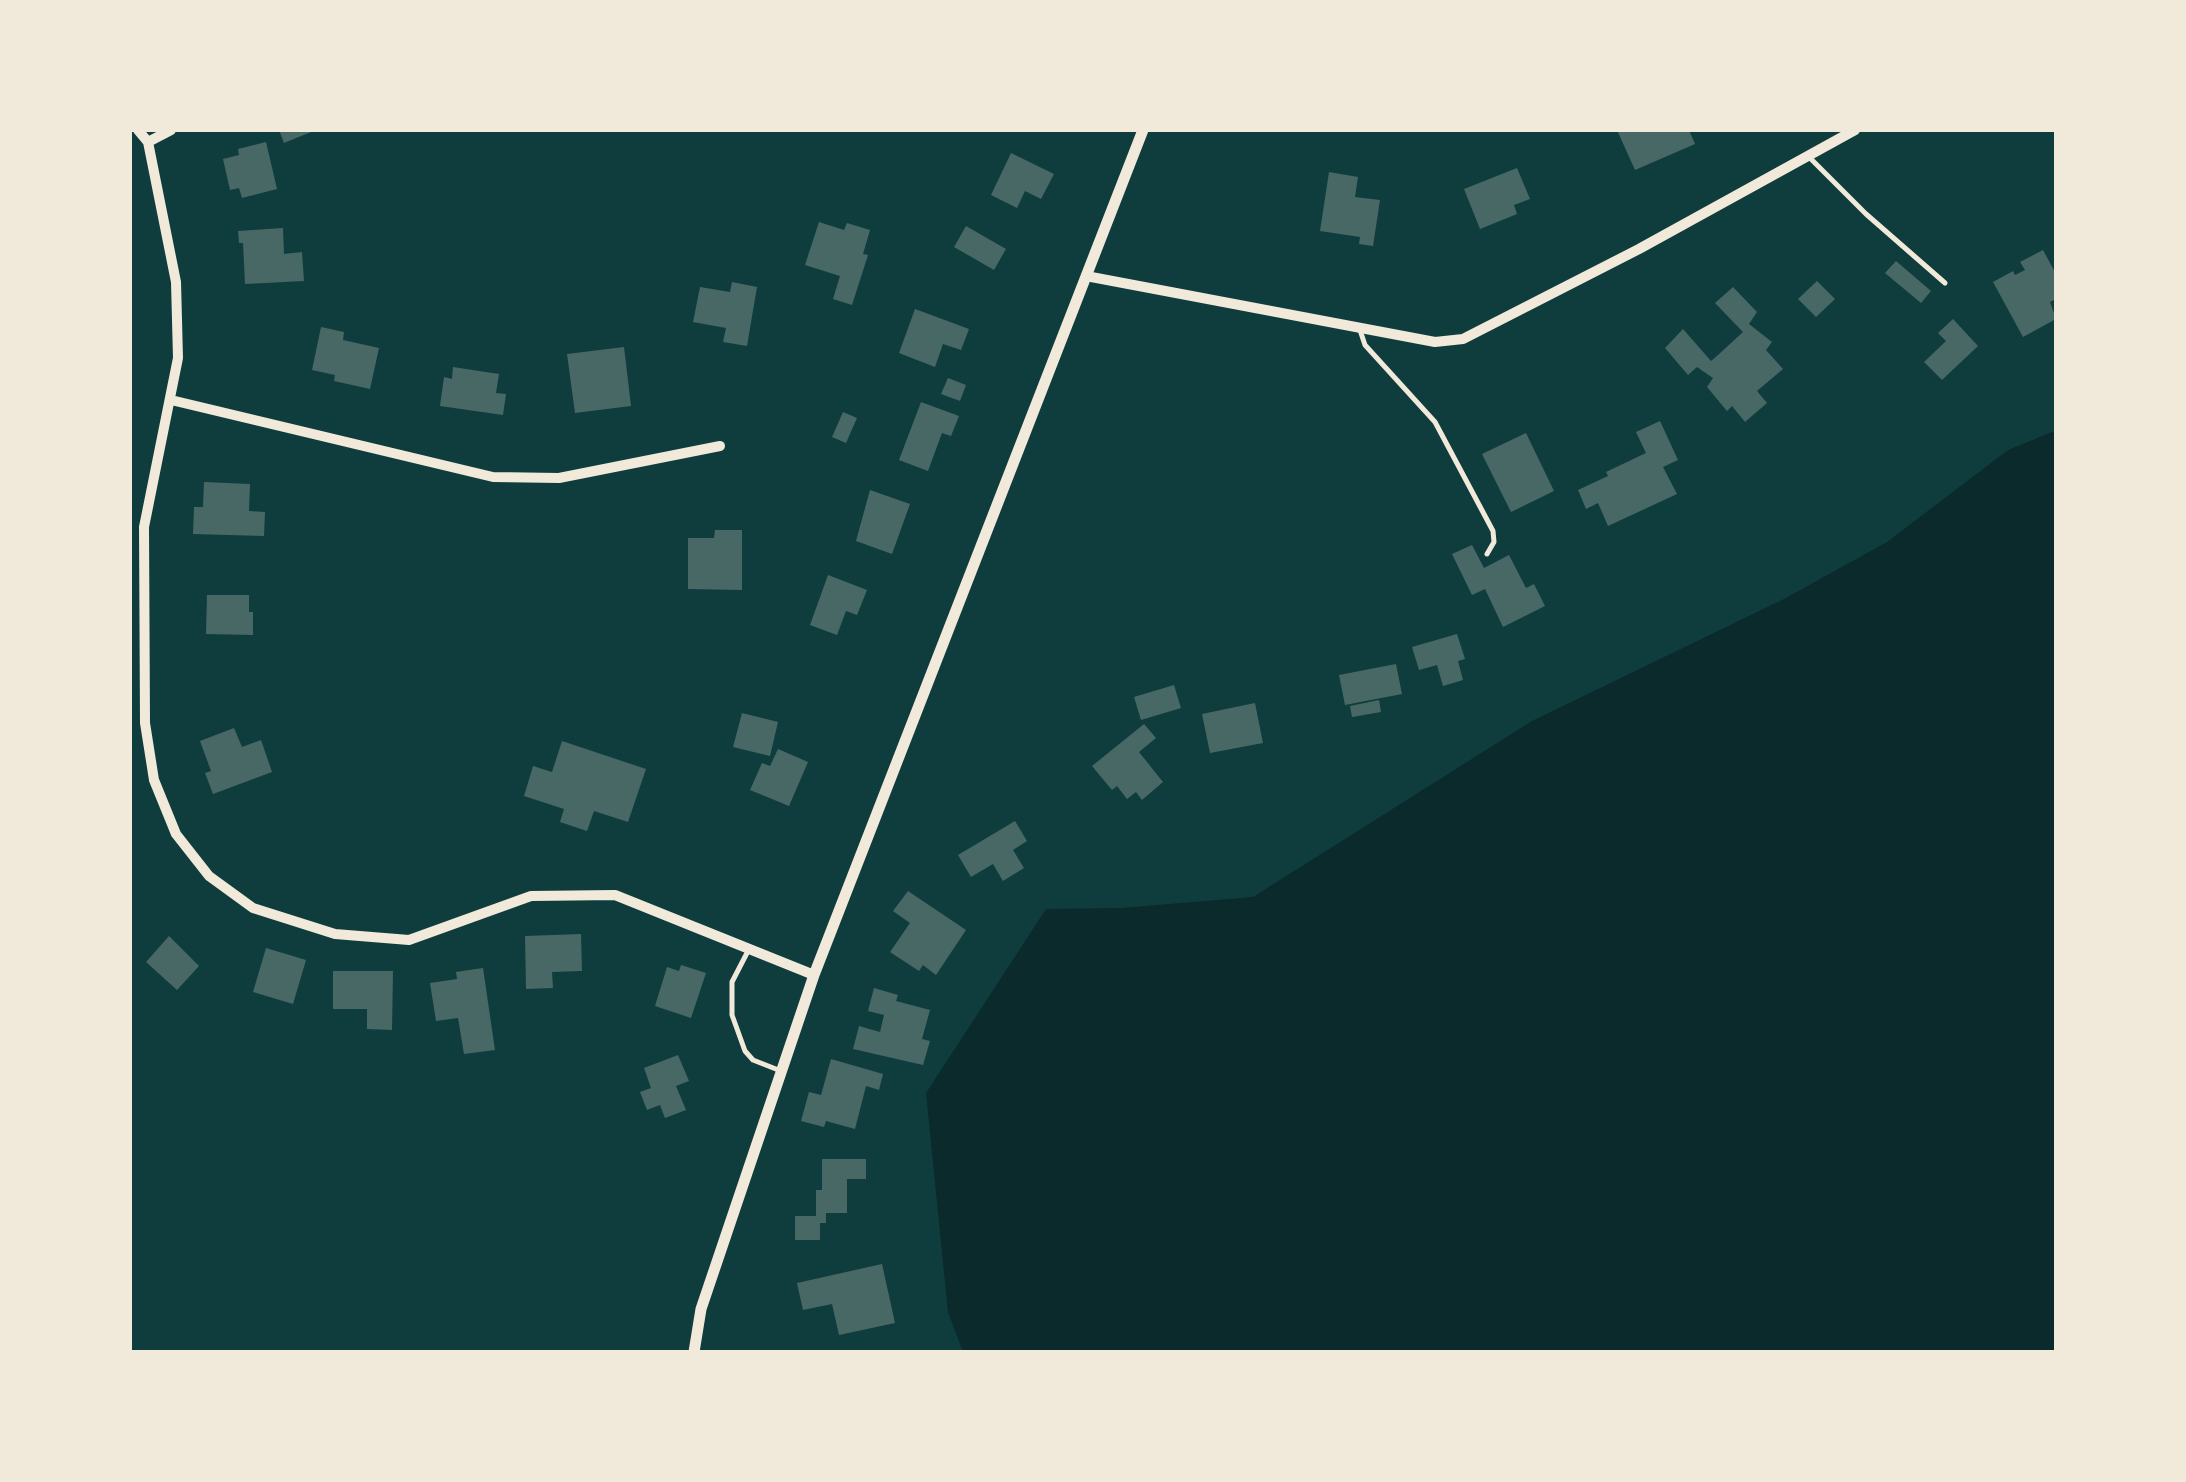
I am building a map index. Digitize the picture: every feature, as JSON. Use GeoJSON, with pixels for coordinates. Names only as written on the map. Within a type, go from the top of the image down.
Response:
{"type":"FeatureCollection","features":[{"type":"Feature","properties":{"kind":"street"},"geometry":{"type":"LineString","coordinates":[[138,130],[148,142],[176,282],[178,358],[144,527],[145,723],[154,780],[176,834],[210,876],[253,908],[335,934],[409,940],[531,896],[615,894],[814,974]]}},
{"type":"Feature","properties":{"kind":"street"},"geometry":{"type":"LineString","coordinates":[[148,142],[171,130]]}},
{"type":"Feature","properties":{"kind":"street"},"geometry":{"type":"LineString","coordinates":[[694,1352],[701,1310],[814,974],[1143,130]]}},
{"type":"Feature","properties":{"kind":"street"},"geometry":{"type":"LineString","coordinates":[[1086,276],[1435,342],[1463,339],[1639,249],[1855,130]]}},
{"type":"Feature","properties":{"kind":"street"},"geometry":{"type":"LineString","coordinates":[[171,400],[493,476],[559,478],[720,446]]}},
{"type":"Feature","properties":{"kind":"lane"},"geometry":{"type":"LineString","coordinates":[[1808,156],[1866,214],[1945,283]]}},
{"type":"Feature","properties":{"kind":"lane"},"geometry":{"type":"LineString","coordinates":[[1359,327],[1366,345],[1435,422],[1492,531],[1494,542],[1487,554]]}},
{"type":"Feature","properties":{"kind":"lane"},"geometry":{"type":"LineString","coordinates":[[750,949],[732,982],[732,1015],[745,1051],[753,1060],[781,1071]]}},
{"type":"Feature","properties":{"kind":"water"},"geometry":{"type":"Polygon","coordinates":[[[2056,433],[2056,1352],[963,1352],[948,1312],[926,1093],[1046,909],[1121,908],[1253,897],[1532,721],[1784,599],[1887,542],[2008,450],[2056,433]]]}},
{"type":"Feature","properties":{"kind":"building"},"geometry":{"type":"Polygon","coordinates":[[[279,130],[316,130],[284,143],[279,130]]]}},
{"type":"Feature","properties":{"kind":"building"},"geometry":{"type":"Polygon","coordinates":[[[1617,130],[1689,130],[1695,144],[1635,170],[1617,130]]]}},
{"type":"Feature","properties":{"kind":"building"},"geometry":{"type":"Polygon","coordinates":[[[266,142],[277,189],[242,198],[239,188],[230,190],[223,159],[239,155],[238,149],[266,142]]]}},
{"type":"Feature","properties":{"kind":"building"},"geometry":{"type":"Polygon","coordinates":[[[1011,153],[1054,174],[1041,199],[1025,191],[1017,208],[991,195],[1011,153]]]}},
{"type":"Feature","properties":{"kind":"building"},"geometry":{"type":"Polygon","coordinates":[[[1517,168],[1530,199],[1514,205],[1517,214],[1480,229],[1464,189],[1517,168]]]}},
{"type":"Feature","properties":{"kind":"building"},"geometry":{"type":"Polygon","coordinates":[[[1329,172],[1358,177],[1355,197],[1380,200],[1373,246],[1359,244],[1360,237],[1320,231],[1329,172]]]}},
{"type":"Feature","properties":{"kind":"building"},"geometry":{"type":"Polygon","coordinates":[[[819,222],[844,230],[847,223],[870,230],[863,254],[868,255],[852,305],[833,299],[840,276],[805,265],[819,222]]]}},
{"type":"Feature","properties":{"kind":"building"},"geometry":{"type":"Polygon","coordinates":[[[966,226],[1006,249],[994,270],[954,247],[966,226]]]}},
{"type":"Feature","properties":{"kind":"building"},"geometry":{"type":"Polygon","coordinates":[[[283,228],[284,254],[302,252],[304,281],[245,284],[243,243],[239,243],[238,231],[283,228]]]}},
{"type":"Feature","properties":{"kind":"building"},"geometry":{"type":"Polygon","coordinates":[[[2043,250],[2056,274],[2056,299],[2050,302],[2056,319],[2023,337],[1993,282],[2013,271],[2015,275],[2025,270],[2020,262],[2043,250]]]}},
{"type":"Feature","properties":{"kind":"building"},"geometry":{"type":"Polygon","coordinates":[[[1896,261],[1931,291],[1921,303],[1885,273],[1896,261]]]}},
{"type":"Feature","properties":{"kind":"building"},"geometry":{"type":"Polygon","coordinates":[[[1817,281],[1835,299],[1816,317],[1798,299],[1817,281]]]}},
{"type":"Feature","properties":{"kind":"building"},"geometry":{"type":"Polygon","coordinates":[[[732,282],[757,287],[747,346],[723,342],[726,328],[693,322],[700,287],[730,292],[732,282]]]}},
{"type":"Feature","properties":{"kind":"building"},"geometry":{"type":"Polygon","coordinates":[[[1733,287],[1757,312],[1749,324],[1772,342],[1766,350],[1783,369],[1757,391],[1767,403],[1745,422],[1732,406],[1727,411],[1707,387],[1713,378],[1697,367],[1688,375],[1665,348],[1683,329],[1711,361],[1718,355],[1743,332],[1715,303],[1733,287]]]}},
{"type":"Feature","properties":{"kind":"building"},"geometry":{"type":"Polygon","coordinates":[[[915,309],[969,329],[961,350],[943,344],[935,367],[899,353],[915,309]]]}},
{"type":"Feature","properties":{"kind":"building"},"geometry":{"type":"Polygon","coordinates":[[[1953,319],[1978,346],[1942,380],[1924,362],[1946,341],[1938,333],[1953,319]]]}},
{"type":"Feature","properties":{"kind":"building"},"geometry":{"type":"Polygon","coordinates":[[[321,327],[344,332],[343,340],[379,348],[370,389],[334,381],[335,375],[312,370],[321,327]]]}},
{"type":"Feature","properties":{"kind":"building"},"geometry":{"type":"Polygon","coordinates":[[[624,347],[631,406],[575,413],[567,354],[624,347]]]}},
{"type":"Feature","properties":{"kind":"building"},"geometry":{"type":"Polygon","coordinates":[[[453,367],[499,374],[496,393],[506,394],[503,415],[440,406],[444,377],[452,379],[453,367]]]}},
{"type":"Feature","properties":{"kind":"building"},"geometry":{"type":"Polygon","coordinates":[[[948,378],[966,385],[960,401],[941,394],[948,378]]]}},
{"type":"Feature","properties":{"kind":"building"},"geometry":{"type":"Polygon","coordinates":[[[921,402],[959,416],[951,436],[942,433],[928,471],[899,460],[921,402]]]}},
{"type":"Feature","properties":{"kind":"building"},"geometry":{"type":"Polygon","coordinates":[[[843,412],[857,418],[846,443],[832,437],[843,412]]]}},
{"type":"Feature","properties":{"kind":"building"},"geometry":{"type":"Polygon","coordinates":[[[1660,421],[1678,460],[1663,467],[1677,494],[1608,526],[1598,503],[1586,509],[1578,490],[1646,453],[1636,432],[1660,421]]]}},
{"type":"Feature","properties":{"kind":"building"},"geometry":{"type":"Polygon","coordinates":[[[1526,433],[1554,491],[1511,512],[1482,454],[1526,433]]]}},
{"type":"Feature","properties":{"kind":"building"},"geometry":{"type":"Polygon","coordinates":[[[204,482],[250,484],[249,511],[265,512],[264,536],[193,534],[194,507],[203,507],[204,482]]]}},
{"type":"Feature","properties":{"kind":"building"},"geometry":{"type":"Polygon","coordinates":[[[870,490],[910,504],[892,554],[856,541],[870,490]]]}},
{"type":"Feature","properties":{"kind":"building"},"geometry":{"type":"Polygon","coordinates":[[[715,530],[742,530],[742,590],[688,589],[688,538],[714,538],[715,530]]]}},
{"type":"Feature","properties":{"kind":"building"},"geometry":{"type":"Polygon","coordinates":[[[1472,545],[1484,568],[1509,555],[1526,588],[1534,584],[1545,606],[1503,627],[1485,589],[1472,595],[1452,554],[1472,545]]]}},
{"type":"Feature","properties":{"kind":"building"},"geometry":{"type":"Polygon","coordinates":[[[828,575],[867,590],[857,615],[846,611],[837,635],[810,625],[828,575]]]}},
{"type":"Feature","properties":{"kind":"building"},"geometry":{"type":"Polygon","coordinates":[[[207,595],[249,595],[253,635],[206,634],[207,595]]]}},
{"type":"Feature","properties":{"kind":"building"},"geometry":{"type":"Polygon","coordinates":[[[1457,634],[1465,659],[1458,661],[1463,680],[1443,686],[1437,665],[1419,670],[1412,647],[1457,634]]]}},
{"type":"Feature","properties":{"kind":"building"},"geometry":{"type":"Polygon","coordinates":[[[1396,664],[1402,694],[1345,705],[1339,675],[1396,664]]]}},
{"type":"Feature","properties":{"kind":"building"},"geometry":{"type":"Polygon","coordinates":[[[1174,685],[1181,708],[1141,720],[1134,697],[1174,685]]]}},
{"type":"Feature","properties":{"kind":"building"},"geometry":{"type":"Polygon","coordinates":[[[1379,700],[1381,712],[1352,717],[1350,706],[1379,700]]]}},
{"type":"Feature","properties":{"kind":"building"},"geometry":{"type":"Polygon","coordinates":[[[1255,703],[1263,743],[1210,753],[1202,714],[1255,703]]]}},
{"type":"Feature","properties":{"kind":"building"},"geometry":{"type":"Polygon","coordinates":[[[742,713],[778,722],[770,756],[733,747],[742,713]]]}},
{"type":"Feature","properties":{"kind":"building"},"geometry":{"type":"Polygon","coordinates":[[[1144,724],[1156,738],[1139,752],[1163,782],[1142,800],[1136,792],[1127,799],[1117,786],[1112,790],[1092,766],[1144,724]]]}},
{"type":"Feature","properties":{"kind":"building"},"geometry":{"type":"Polygon","coordinates":[[[234,728],[242,747],[261,740],[272,772],[213,794],[205,773],[211,771],[200,741],[234,728]]]}},
{"type":"Feature","properties":{"kind":"building"},"geometry":{"type":"Polygon","coordinates":[[[562,741],[646,769],[628,822],[594,811],[587,831],[560,822],[564,809],[524,796],[533,766],[552,772],[562,741]]]}},
{"type":"Feature","properties":{"kind":"building"},"geometry":{"type":"Polygon","coordinates":[[[778,749],[808,762],[789,806],[750,790],[762,763],[770,766],[778,749]]]}},
{"type":"Feature","properties":{"kind":"building"},"geometry":{"type":"Polygon","coordinates":[[[1015,821],[1027,841],[1013,850],[1024,868],[1003,881],[993,864],[971,877],[958,855],[1015,821]]]}},
{"type":"Feature","properties":{"kind":"building"},"geometry":{"type":"Polygon","coordinates":[[[908,891],[966,930],[936,975],[923,965],[919,971],[890,952],[910,923],[893,911],[908,891]]]}},
{"type":"Feature","properties":{"kind":"building"},"geometry":{"type":"Polygon","coordinates":[[[581,934],[582,971],[552,972],[553,988],[526,989],[525,936],[581,934]]]}},
{"type":"Feature","properties":{"kind":"building"},"geometry":{"type":"Polygon","coordinates":[[[169,936],[199,966],[177,990],[146,962],[169,936]]]}},
{"type":"Feature","properties":{"kind":"building"},"geometry":{"type":"Polygon","coordinates":[[[266,948],[306,960],[293,1004],[253,992],[266,948]]]}},
{"type":"Feature","properties":{"kind":"building"},"geometry":{"type":"Polygon","coordinates":[[[681,965],[706,973],[691,1018],[655,1006],[667,967],[679,971],[681,965]]]}},
{"type":"Feature","properties":{"kind":"building"},"geometry":{"type":"Polygon","coordinates":[[[483,968],[495,1050],[464,1054],[458,1018],[436,1021],[430,983],[457,979],[456,972],[483,968]]]}},
{"type":"Feature","properties":{"kind":"building"},"geometry":{"type":"Polygon","coordinates":[[[333,971],[393,971],[392,1030],[367,1029],[367,1009],[333,1009],[333,971]]]}},
{"type":"Feature","properties":{"kind":"building"},"geometry":{"type":"Polygon","coordinates":[[[874,988],[898,995],[896,1001],[930,1010],[922,1039],[930,1041],[923,1065],[853,1049],[859,1026],[880,1032],[884,1015],[868,1011],[874,988]]]}},
{"type":"Feature","properties":{"kind":"building"},"geometry":{"type":"Polygon","coordinates":[[[678,1055],[689,1081],[676,1086],[686,1110],[665,1118],[660,1105],[647,1110],[640,1092],[651,1088],[644,1068],[678,1055]]]}},
{"type":"Feature","properties":{"kind":"building"},"geometry":{"type":"Polygon","coordinates":[[[831,1059],[883,1074],[879,1090],[866,1086],[855,1129],[826,1121],[824,1127],[801,1121],[809,1092],[821,1095],[831,1059]]]}},
{"type":"Feature","properties":{"kind":"building"},"geometry":{"type":"Polygon","coordinates":[[[822,1159],[866,1159],[866,1179],[847,1179],[847,1213],[826,1213],[826,1223],[820,1223],[820,1240],[795,1240],[795,1216],[816,1216],[816,1190],[822,1190],[822,1159]]]}},
{"type":"Feature","properties":{"kind":"building"},"geometry":{"type":"Polygon","coordinates":[[[882,1264],[895,1323],[839,1335],[832,1304],[803,1310],[797,1283],[882,1264]]]}}]}
